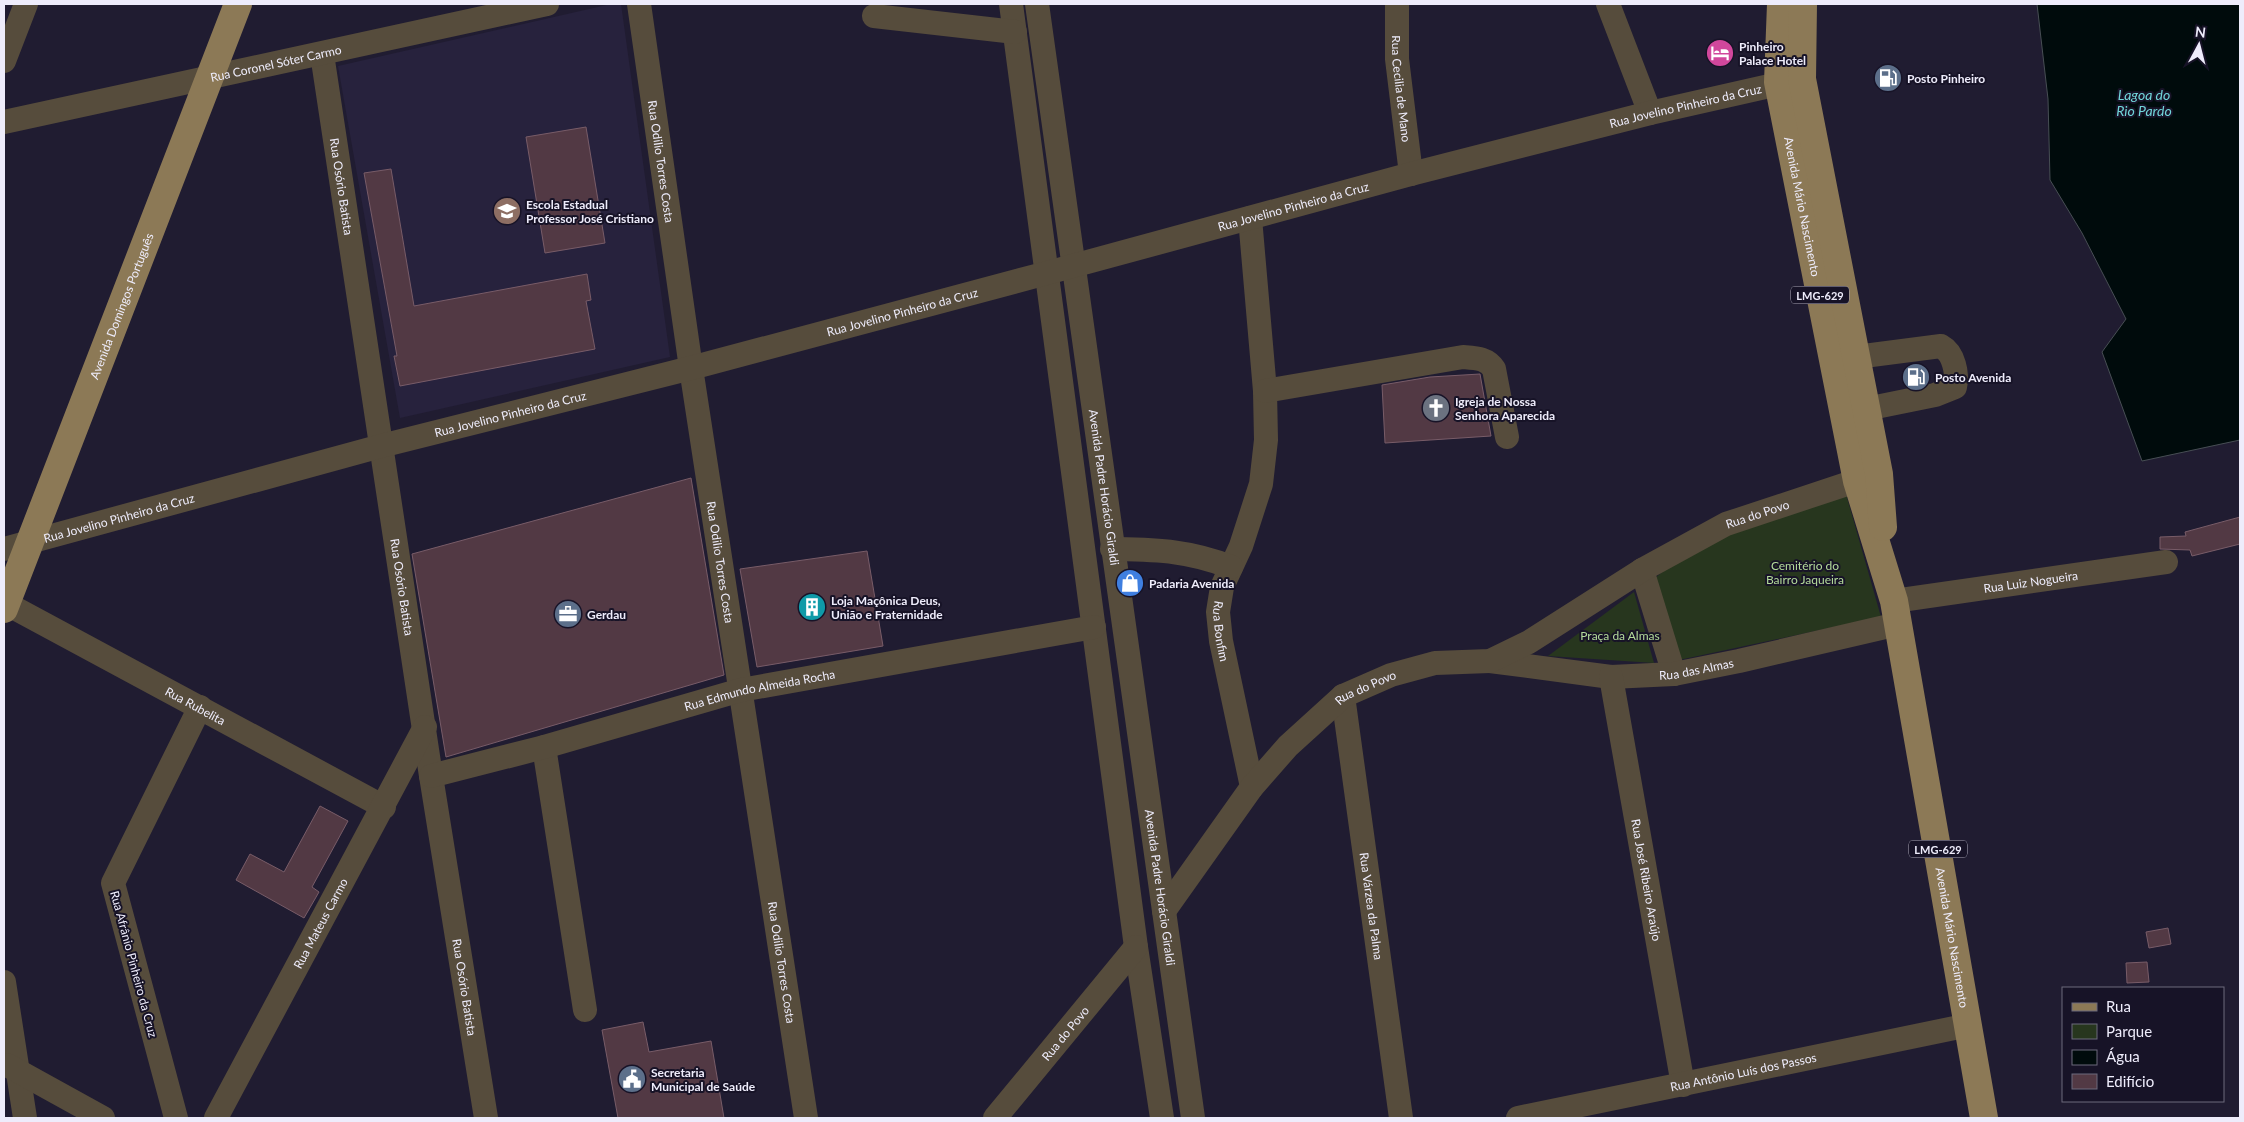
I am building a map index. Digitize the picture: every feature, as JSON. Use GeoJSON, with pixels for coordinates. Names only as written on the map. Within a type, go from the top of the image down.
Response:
{"type":"FeatureCollection","features":[{"type":"Feature","properties":{"kind":"main road","name":"Avenida Domingos Português"},"geometry":{"type":"LineString","coordinates":[[5,606],[32,541],[238,4]]}},
{"type":"Feature","properties":{"kind":"main road","name":"Avenida Mário Nascimento"},"geometry":{"type":"LineString","coordinates":[[1781,4],[1790,81],[1893,602],[1984,1118]]}},
{"type":"Feature","properties":{"kind":"main road","name":"Avenida Mário Nascimento"},"geometry":{"type":"LineString","coordinates":[[1804,4],[1790,81],[1856,357],[1866,409],[1868,477]]}},
{"type":"Feature","properties":{"kind":"street"},"geometry":{"type":"LineString","coordinates":[[4,61],[26,4]]}},
{"type":"Feature","properties":{"kind":"street","name":"Rua Coronel Sóter Carmo"},"geometry":{"type":"LineString","coordinates":[[4,122],[547,4]]}},
{"type":"Feature","properties":{"kind":"street","name":"Rua Odilio Torres Costa"},"geometry":{"type":"LineString","coordinates":[[639,4],[691,368],[806,1118]]}},
{"type":"Feature","properties":{"kind":"street"},"geometry":{"type":"LineString","coordinates":[[1011,4],[1136,948],[1162,1118]]}},
{"type":"Feature","properties":{"kind":"street","name":"Avenida Padre Horácio Giraldi"},"geometry":{"type":"LineString","coordinates":[[1037,4],[1193,1118]]}},
{"type":"Feature","properties":{"kind":"street","name":"Rua Cecilia de Mano"},"geometry":{"type":"LineString","coordinates":[[1397,4],[1397,59],[1410,174]]}},
{"type":"Feature","properties":{"kind":"street"},"geometry":{"type":"LineString","coordinates":[[1608,4],[1650,113]]}},
{"type":"Feature","properties":{"kind":"street"},"geometry":{"type":"LineString","coordinates":[[874,16],[1015,32]]}},
{"type":"Feature","properties":{"kind":"street","name":"Rua Osório Batista"},"geometry":{"type":"LineString","coordinates":[[322,54],[431,776],[486,1118]]}},
{"type":"Feature","properties":{"kind":"street","name":"Rua Jovelino Pinheiro da Cruz"},"geometry":{"type":"LineString","coordinates":[[4,549],[381,446],[691,368],[1410,174],[1650,113],[1790,81]]}},
{"type":"Feature","properties":{"kind":"street","name":"Rua Bonfim"},"geometry":{"type":"LineString","coordinates":[[1250,218],[1265,391],[1266,440],[1261,484],[1250,522],[1222,587],[1218,612],[1221,641],[1252,787]]}},
{"type":"Feature","properties":{"kind":"street"},"geometry":{"type":"LineString","coordinates":[[1856,357],[1941,346],[1950,353],[1957,380],[1955,388],[1935,395],[1866,409]]}},
{"type":"Feature","properties":{"kind":"street"},"geometry":{"type":"LineString","coordinates":[[1265,391],[1453,359],[1478,358],[1490,362],[1494,369],[1507,437]]}},
{"type":"Feature","properties":{"kind":"street","name":"Rua do Povo"},"geometry":{"type":"LineString","coordinates":[[1164,911],[1252,787],[1288,746],[1343,696],[1391,675],[1435,663],[1490,661],[1529,642],[1642,570],[1726,524],[1868,477]]}},
{"type":"Feature","properties":{"kind":"street"},"geometry":{"type":"LineString","coordinates":[[1112,548],[1179,551],[1204,556],[1231,567]]}},
{"type":"Feature","properties":{"kind":"street","name":"Rua Luiz Nogueira"},"geometry":{"type":"LineString","coordinates":[[1893,602],[2166,562]]}},
{"type":"Feature","properties":{"kind":"street"},"geometry":{"type":"LineString","coordinates":[[1642,570],[1674,674]]}},
{"type":"Feature","properties":{"kind":"street","name":"Rua das Almas"},"geometry":{"type":"LineString","coordinates":[[1490,661],[1611,677],[1674,674],[1739,661],[1893,602]]}},
{"type":"Feature","properties":{"kind":"street","name":"Rua Rubelita"},"geometry":{"type":"LineString","coordinates":[[5,606],[200,707],[384,807]]}},
{"type":"Feature","properties":{"kind":"street","name":"Rua Edmundo Almeida Rocha"},"geometry":{"type":"LineString","coordinates":[[431,776],[741,690],[1094,627]]}},
{"type":"Feature","properties":{"kind":"street","name":"Rua José Ribeiro Araújo"},"geometry":{"type":"LineString","coordinates":[[1611,677],[1682,1084]]}},
{"type":"Feature","properties":{"kind":"street","name":"Rua Várzea da Palma"},"geometry":{"type":"LineString","coordinates":[[1343,696],[1401,1118]]}},
{"type":"Feature","properties":{"kind":"street","name":"Rua Afrânio Pinheiro da Cruz"},"geometry":{"type":"LineString","coordinates":[[176,1118],[113,883],[200,707]]}},
{"type":"Feature","properties":{"kind":"street","name":"Rua Mateus Carmo"},"geometry":{"type":"LineString","coordinates":[[216,1118],[425,728]]}},
{"type":"Feature","properties":{"kind":"street"},"geometry":{"type":"LineString","coordinates":[[544,746],[584,1010]]}},
{"type":"Feature","properties":{"kind":"street","name":"Rua do Povo"},"geometry":{"type":"LineString","coordinates":[[995,1118],[1136,948]]}},
{"type":"Feature","properties":{"kind":"street"},"geometry":{"type":"LineString","coordinates":[[4,982],[11,1066],[25,1118]]}},
{"type":"Feature","properties":{"kind":"street","name":"Rua Antônio Luís dos Passos"},"geometry":{"type":"LineString","coordinates":[[1518,1118],[1968,1025]]}},
{"type":"Feature","properties":{"kind":"street"},"geometry":{"type":"LineString","coordinates":[[11,1066],[102,1118]]}},
{"type":"Feature","properties":{"kind":"street"},"geometry":{"type":"LineString","coordinates":[[468,1118],[482,1095]]}},
{"type":"Feature","properties":{"kind":"shaded area","name":"Escola Estadual Professor José Cristiano"},"geometry":{"type":"Polygon","coordinates":[[[611,4],[621,4],[670,357],[400,418],[338,66],[611,4]]]}},
{"type":"Feature","properties":{"kind":"green space","name":"Cemitério do Bairro Jaqueira"},"geometry":{"type":"Polygon","coordinates":[[[1846,494],[1881,617],[1679,660],[1655,578],[1695,545],[1846,494]]]}},
{"type":"Feature","properties":{"kind":"green space","name":"Praça da Almas"},"geometry":{"type":"Polygon","coordinates":[[[1634,592],[1654,663],[1548,656],[1634,592]]]}},
{"type":"Feature","properties":{"kind":"water","name":"Lagoa do Rio Pardo"},"geometry":{"type":"Polygon","coordinates":[[[2037,4],[2240,4],[2240,440],[2142,461],[2102,352],[2126,319],[2082,233],[2050,180],[2048,99],[2037,4]]]}},
{"type":"Feature","properties":{"kind":"building"},"geometry":{"type":"Polygon","coordinates":[[[586,127],[605,243],[545,253],[526,137],[586,127]]]}},
{"type":"Feature","properties":{"kind":"building"},"geometry":{"type":"Polygon","coordinates":[[[391,169],[414,306],[587,274],[591,300],[586,301],[595,349],[400,386],[394,356],[397,356],[364,173],[391,169]]]}},
{"type":"Feature","properties":{"kind":"building","name":"Igreja de Nossa Senhora Aparecida"},"geometry":{"type":"Polygon","coordinates":[[[1480,374],[1491,436],[1385,443],[1382,385],[1430,377],[1480,374]]]}},
{"type":"Feature","properties":{"kind":"building","name":"Gerdau"},"geometry":{"type":"Polygon","coordinates":[[[691,478],[724,675],[446,757],[412,554],[691,478]]]}},
{"type":"Feature","properties":{"kind":"building"},"geometry":{"type":"Polygon","coordinates":[[[2240,517],[2240,544],[2192,556],[2190,550],[2160,549],[2160,537],[2186,536],[2185,532],[2240,517]]]}},
{"type":"Feature","properties":{"kind":"building","name":"Loja Maçônica Deus, União e Fraternidade"},"geometry":{"type":"Polygon","coordinates":[[[867,551],[883,646],[757,667],[740,569],[867,551]]]}},
{"type":"Feature","properties":{"kind":"building"},"geometry":{"type":"Polygon","coordinates":[[[320,806],[348,821],[312,887],[319,892],[304,918],[236,880],[250,854],[284,872],[320,806]]]}},
{"type":"Feature","properties":{"kind":"building"},"geometry":{"type":"Polygon","coordinates":[[[2168,928],[2171,944],[2149,948],[2146,932],[2168,928]]]}},
{"type":"Feature","properties":{"kind":"building"},"geometry":{"type":"Polygon","coordinates":[[[2147,962],[2149,982],[2127,983],[2126,963],[2147,962]]]}},
{"type":"Feature","properties":{"kind":"building","name":"Secretaria Municipal de Saúde"},"geometry":{"type":"Polygon","coordinates":[[[643,1022],[649,1052],[711,1041],[724,1118],[618,1118],[602,1030],[643,1022]]]}},
{"type":"Feature","properties":{"kind":"place","name":"Pinheiro Palace Hotel"},"geometry":{"type":"Point","coordinates":[1720,53]}},
{"type":"Feature","properties":{"kind":"place","name":"Posto Pinheiro"},"geometry":{"type":"Point","coordinates":[1888,78]}},
{"type":"Feature","properties":{"kind":"place","name":"Escola Estadual Professor José Cristiano"},"geometry":{"type":"Point","coordinates":[507,211]}},
{"type":"Feature","properties":{"kind":"place","name":"Posto Avenida"},"geometry":{"type":"Point","coordinates":[1916,377]}},
{"type":"Feature","properties":{"kind":"place","name":"Igreja de Nossa Senhora Aparecida"},"geometry":{"type":"Point","coordinates":[1436,408]}},
{"type":"Feature","properties":{"kind":"place","name":"Padaria Avenida"},"geometry":{"type":"Point","coordinates":[1130,583]}},
{"type":"Feature","properties":{"kind":"place","name":"Loja Maçônica Deus, União e Fraternidade"},"geometry":{"type":"Point","coordinates":[812,607]}},
{"type":"Feature","properties":{"kind":"place","name":"Gerdau"},"geometry":{"type":"Point","coordinates":[568,614]}},
{"type":"Feature","properties":{"kind":"place","name":"Secretaria Municipal de Saúde"},"geometry":{"type":"Point","coordinates":[632,1079]}}]}
